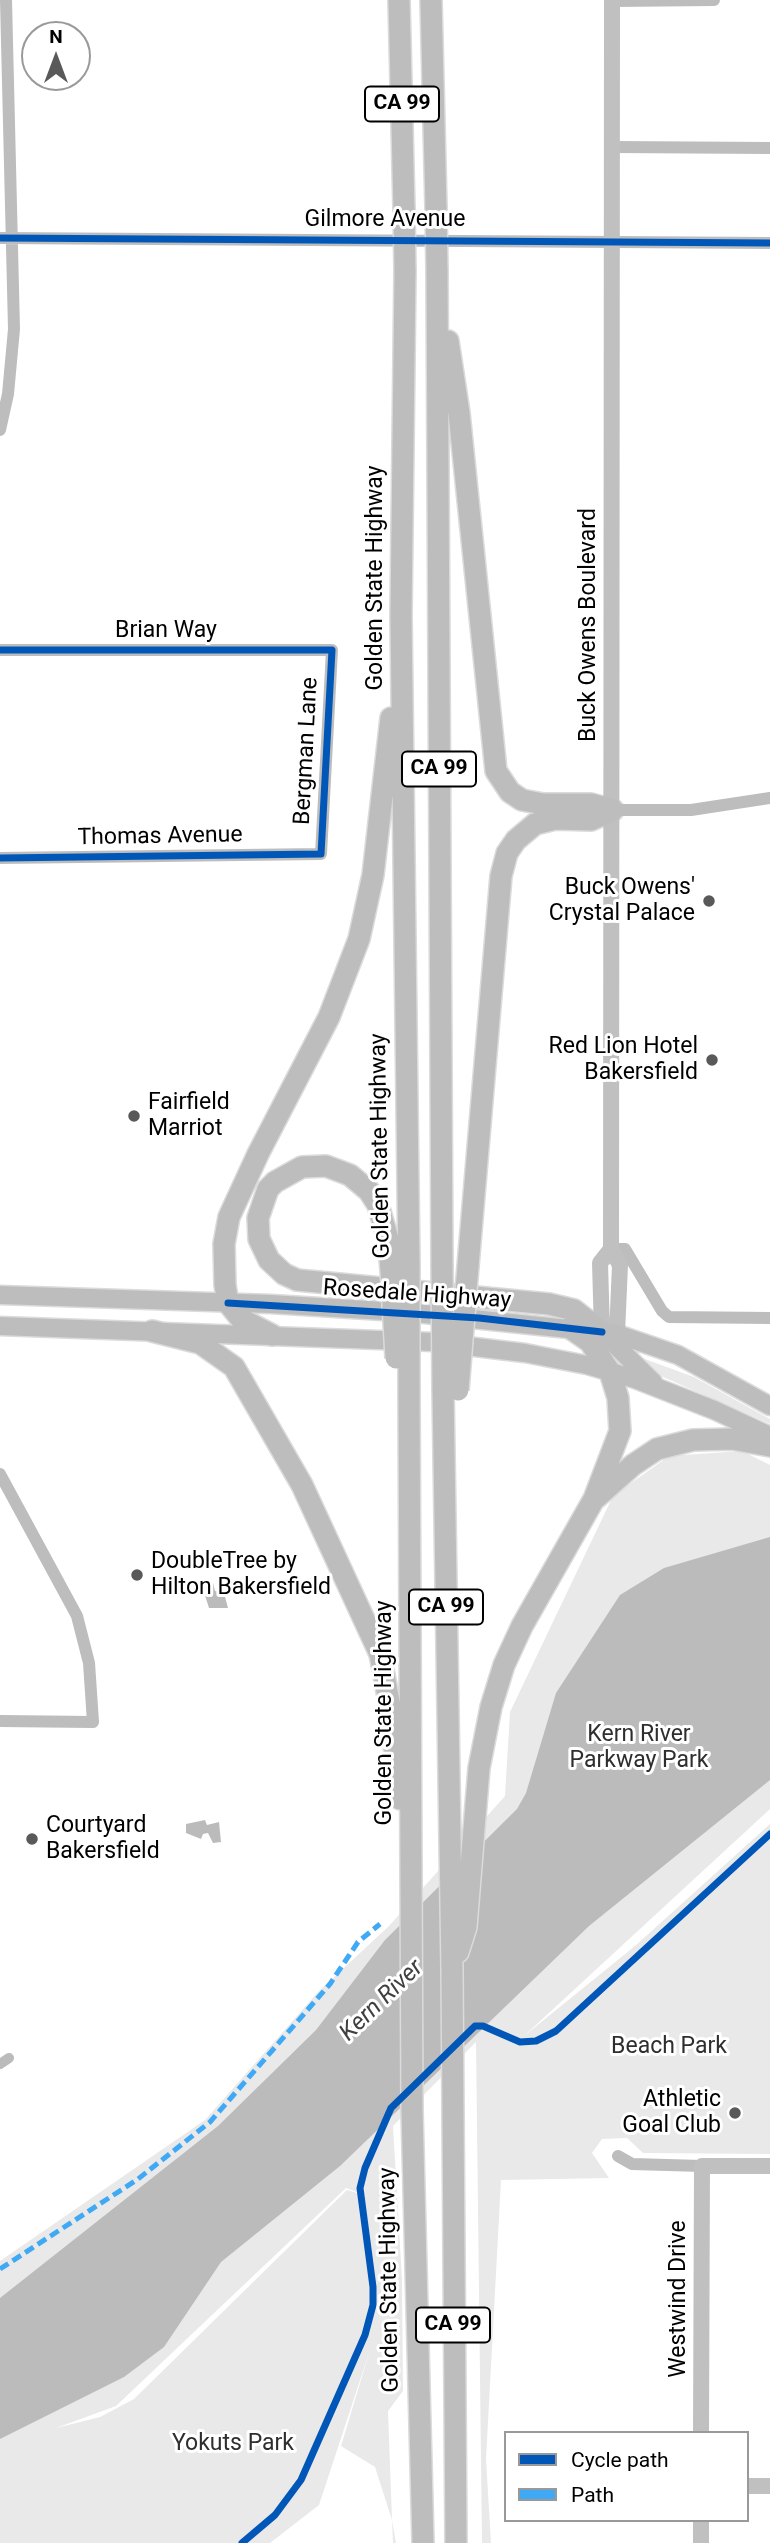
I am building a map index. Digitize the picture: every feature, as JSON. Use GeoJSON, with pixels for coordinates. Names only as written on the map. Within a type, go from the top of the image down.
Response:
{"type":"FeatureCollection","features":[{"type":"Feature","properties":{"kind":"highway","name":"Golden State Highway"},"geometry":{"type":"LineString","coordinates":[[400,0],[405,271],[401,615],[400,1267],[411,1533],[412,2110],[423,2543]]}},
{"type":"Feature","properties":{"kind":"highway","name":"CA 99"},"geometry":{"type":"LineString","coordinates":[[432,0],[437,271],[442,1266],[451,1390],[444,1419],[452,1970],[456,2543]]}},
{"type":"Feature","properties":{"kind":"highway"},"geometry":{"type":"LineString","coordinates":[[437,271],[459,414],[496,771],[510,792],[522,800],[542,804],[591,804],[613,810]]}},
{"type":"Feature","properties":{"kind":"highway"},"geometry":{"type":"LineString","coordinates":[[272,1335],[241,1320],[228,1303],[224,1244],[229,1217],[253,1164],[329,1017],[359,939],[373,875],[383,799],[401,615]]}},
{"type":"Feature","properties":{"kind":"highway"},"geometry":{"type":"LineString","coordinates":[[451,1390],[468,1266],[503,866],[516,841],[535,824],[555,819],[591,820],[613,810]]}},
{"type":"Feature","properties":{"kind":"highway"},"geometry":{"type":"LineString","coordinates":[[400,1267],[378,1205],[369,1191],[350,1174],[326,1166],[302,1167],[275,1182],[264,1196],[258,1218],[259,1239],[269,1260],[284,1274],[297,1280],[486,1296],[575,1310],[606,1339],[610,1372],[618,1398],[620,1431],[594,1499],[528,1615],[504,1665],[491,1707],[479,1768],[466,1927],[452,1970]]}},
{"type":"Feature","properties":{"kind":"highway"},"geometry":{"type":"LineString","coordinates":[[570,1328],[606,1339]]}},
{"type":"Feature","properties":{"kind":"highway"},"geometry":{"type":"LineString","coordinates":[[152,1331],[182,1337],[215,1351],[243,1378],[302,1485],[366,1619],[386,1680],[412,1873]]}},
{"type":"Feature","properties":{"kind":"highway"},"geometry":{"type":"LineString","coordinates":[[594,1499],[633,1465],[657,1449],[693,1440],[713,1439],[770,1446]]}},
{"type":"Feature","properties":{"kind":"main road","name":"Buck Owens Boulevard"},"geometry":{"type":"LineString","coordinates":[[606,1339],[600,1263],[611,1249],[612,1]]}},
{"type":"Feature","properties":{"kind":"main road","name":"Rosedale Highway"},"geometry":{"type":"LineString","coordinates":[[0,1296],[228,1303],[441,1315],[570,1328]]}},
{"type":"Feature","properties":{"kind":"main road","name":"Rosedale Highway"},"geometry":{"type":"LineString","coordinates":[[0,1326],[433,1342],[563,1360],[664,1390],[770,1436]]}},
{"type":"Feature","properties":{"kind":"main road"},"geometry":{"type":"LineString","coordinates":[[563,1360],[606,1339],[678,1355],[770,1406]]}},
{"type":"Feature","properties":{"kind":"main road"},"geometry":{"type":"LineString","coordinates":[[606,1339],[664,1390]]}},
{"type":"Feature","properties":{"kind":"main road"},"geometry":{"type":"LineString","coordinates":[[702,2166],[770,2166]]}},
{"type":"Feature","properties":{"kind":"main road","name":"Westwind Drive"},"geometry":{"type":"LineString","coordinates":[[701,2431],[702,2166]]}},
{"type":"Feature","properties":{"kind":"main road"},"geometry":{"type":"LineString","coordinates":[[749,2486],[770,2486]]}},
{"type":"Feature","properties":{"kind":"main road"},"geometry":{"type":"LineString","coordinates":[[701,2522],[701,2543]]}},
{"type":"Feature","properties":{"kind":"street"},"geometry":{"type":"LineString","coordinates":[[0,430],[12,362],[15,238],[6,0]]}},
{"type":"Feature","properties":{"kind":"street"},"geometry":{"type":"LineString","coordinates":[[612,1],[714,0]]}},
{"type":"Feature","properties":{"kind":"street"},"geometry":{"type":"LineString","coordinates":[[612,147],[770,148]]}},
{"type":"Feature","properties":{"kind":"street","name":"Gilmore Avenue"},"geometry":{"type":"LineString","coordinates":[[0,238],[770,243]]}},
{"type":"Feature","properties":{"kind":"street","name":"Brian Way"},"geometry":{"type":"LineString","coordinates":[[0,650],[332,650]]}},
{"type":"Feature","properties":{"kind":"street","name":"Bergman Lane"},"geometry":{"type":"LineString","coordinates":[[321,854],[332,650]]}},
{"type":"Feature","properties":{"kind":"street"},"geometry":{"type":"LineString","coordinates":[[613,810],[691,810],[770,798]]}},
{"type":"Feature","properties":{"kind":"street","name":"Thomas Avenue"},"geometry":{"type":"LineString","coordinates":[[0,858],[321,854]]}},
{"type":"Feature","properties":{"kind":"street"},"geometry":{"type":"LineString","coordinates":[[611,1249],[625,1249],[662,1311],[669,1317],[770,1318]]}},
{"type":"Feature","properties":{"kind":"street"},"geometry":{"type":"LineString","coordinates":[[0,1474],[77,1616],[89,1663],[93,1722],[0,1721]]}},
{"type":"Feature","properties":{"kind":"street"},"geometry":{"type":"LineString","coordinates":[[618,2156],[632,2164],[702,2166]]}},
{"type":"Feature","properties":{"kind":"green space"},"geometry":{"type":"Polygon","coordinates":[[[642,1358],[694,1377],[770,1419],[770,1424],[654,1373],[640,1362],[642,1358]]]}},
{"type":"Feature","properties":{"kind":"green space"},"geometry":{"type":"Polygon","coordinates":[[[742,1451],[770,1465],[770,1809],[524,2036],[635,1946],[770,1824],[770,2154],[643,2153],[627,2138],[602,2139],[592,2153],[609,2178],[501,2180],[486,2459],[491,2543],[482,2543],[476,2042],[393,2126],[402,2280],[403,2391],[388,2411],[392,2520],[375,2467],[341,2446],[370,2350],[319,2505],[270,2543],[0,2543],[0,2261],[205,2120],[319,1991],[389,1926],[505,1796],[510,1712],[613,1496],[669,1456],[742,1451]],[[346,2188],[116,2406],[56,2428],[100,2417],[134,2399],[347,2190],[370,2197],[346,2188]]]}},
{"type":"Feature","properties":{"kind":"green space"},"geometry":{"type":"Polygon","coordinates":[[[392,2520],[396,2543],[393,2543],[392,2520]]]}},
{"type":"Feature","properties":{"kind":"water","name":"Kern River"},"geometry":{"type":"Polygon","coordinates":[[[770,1537],[770,1780],[589,1926],[340,2166],[221,2262],[164,2347],[124,2377],[0,2439],[0,2298],[218,2126],[316,2030],[385,1940],[517,1809],[526,1793],[556,1693],[620,1595],[664,1568],[770,1537]]]}},
{"type":"Feature","properties":{"kind":"water"},"geometry":{"type":"Polygon","coordinates":[[[213,1583],[215,1591],[224,1593],[228,1608],[209,1608],[202,1586],[213,1583]]]}},
{"type":"Feature","properties":{"kind":"water"},"geometry":{"type":"Polygon","coordinates":[[[205,1820],[207,1825],[219,1822],[221,1842],[213,1843],[208,1833],[203,1834],[201,1839],[186,1833],[186,1824],[205,1820]]]}},
{"type":"Feature","properties":{"kind":"waterway"},"geometry":{"type":"LineString","coordinates":[[0,2064],[9,2058]]}},
{"type":"Feature","properties":{"kind":"marked path"},"geometry":{"type":"LineString","coordinates":[[0,2269],[138,2179],[210,2122],[330,1984],[358,1942],[380,1924]]}},
{"type":"Feature","properties":{"kind":"cycle path"},"geometry":{"type":"LineString","coordinates":[[0,238],[770,243]]}},
{"type":"Feature","properties":{"kind":"cycle path"},"geometry":{"type":"LineString","coordinates":[[0,650],[332,650],[321,854],[0,858]]}},
{"type":"Feature","properties":{"kind":"cycle path"},"geometry":{"type":"LineString","coordinates":[[228,1303],[479,1318],[602,1332]]}},
{"type":"Feature","properties":{"kind":"cycle path"},"geometry":{"type":"LineString","coordinates":[[242,2543],[275,2515],[301,2480],[365,2335],[373,2305],[373,2287],[360,2188],[365,2168],[391,2108],[475,2026],[483,2026],[520,2042],[536,2041],[556,2031],[770,1834]]}},
{"type":"Feature","properties":{"kind":"place","name":"Buck Owens' Crystal Palace"},"geometry":{"type":"Point","coordinates":[709,901]}},
{"type":"Feature","properties":{"kind":"place","name":"Red Lion Hotel Bakersfield"},"geometry":{"type":"Point","coordinates":[712,1060]}},
{"type":"Feature","properties":{"kind":"place","name":"Fairfield Marriot"},"geometry":{"type":"Point","coordinates":[134,1116]}},
{"type":"Feature","properties":{"kind":"place","name":"DoubleTree by Hilton Bakersfield"},"geometry":{"type":"Point","coordinates":[137,1575]}},
{"type":"Feature","properties":{"kind":"place","name":"Courtyard Bakersfield"},"geometry":{"type":"Point","coordinates":[32,1839]}},
{"type":"Feature","properties":{"kind":"place","name":"Athletic Goal Club"},"geometry":{"type":"Point","coordinates":[735,2113]}},
{"type":"Feature","properties":{"kind":"park label","name":"Kern River Parkway Park"},"geometry":{"type":"Point","coordinates":[639,1748]}},
{"type":"Feature","properties":{"kind":"park label","name":"Beach Park"},"geometry":{"type":"Point","coordinates":[669,2047]}},
{"type":"Feature","properties":{"kind":"park label","name":"Yokuts Park"},"geometry":{"type":"Point","coordinates":[233,2444]}}]}
